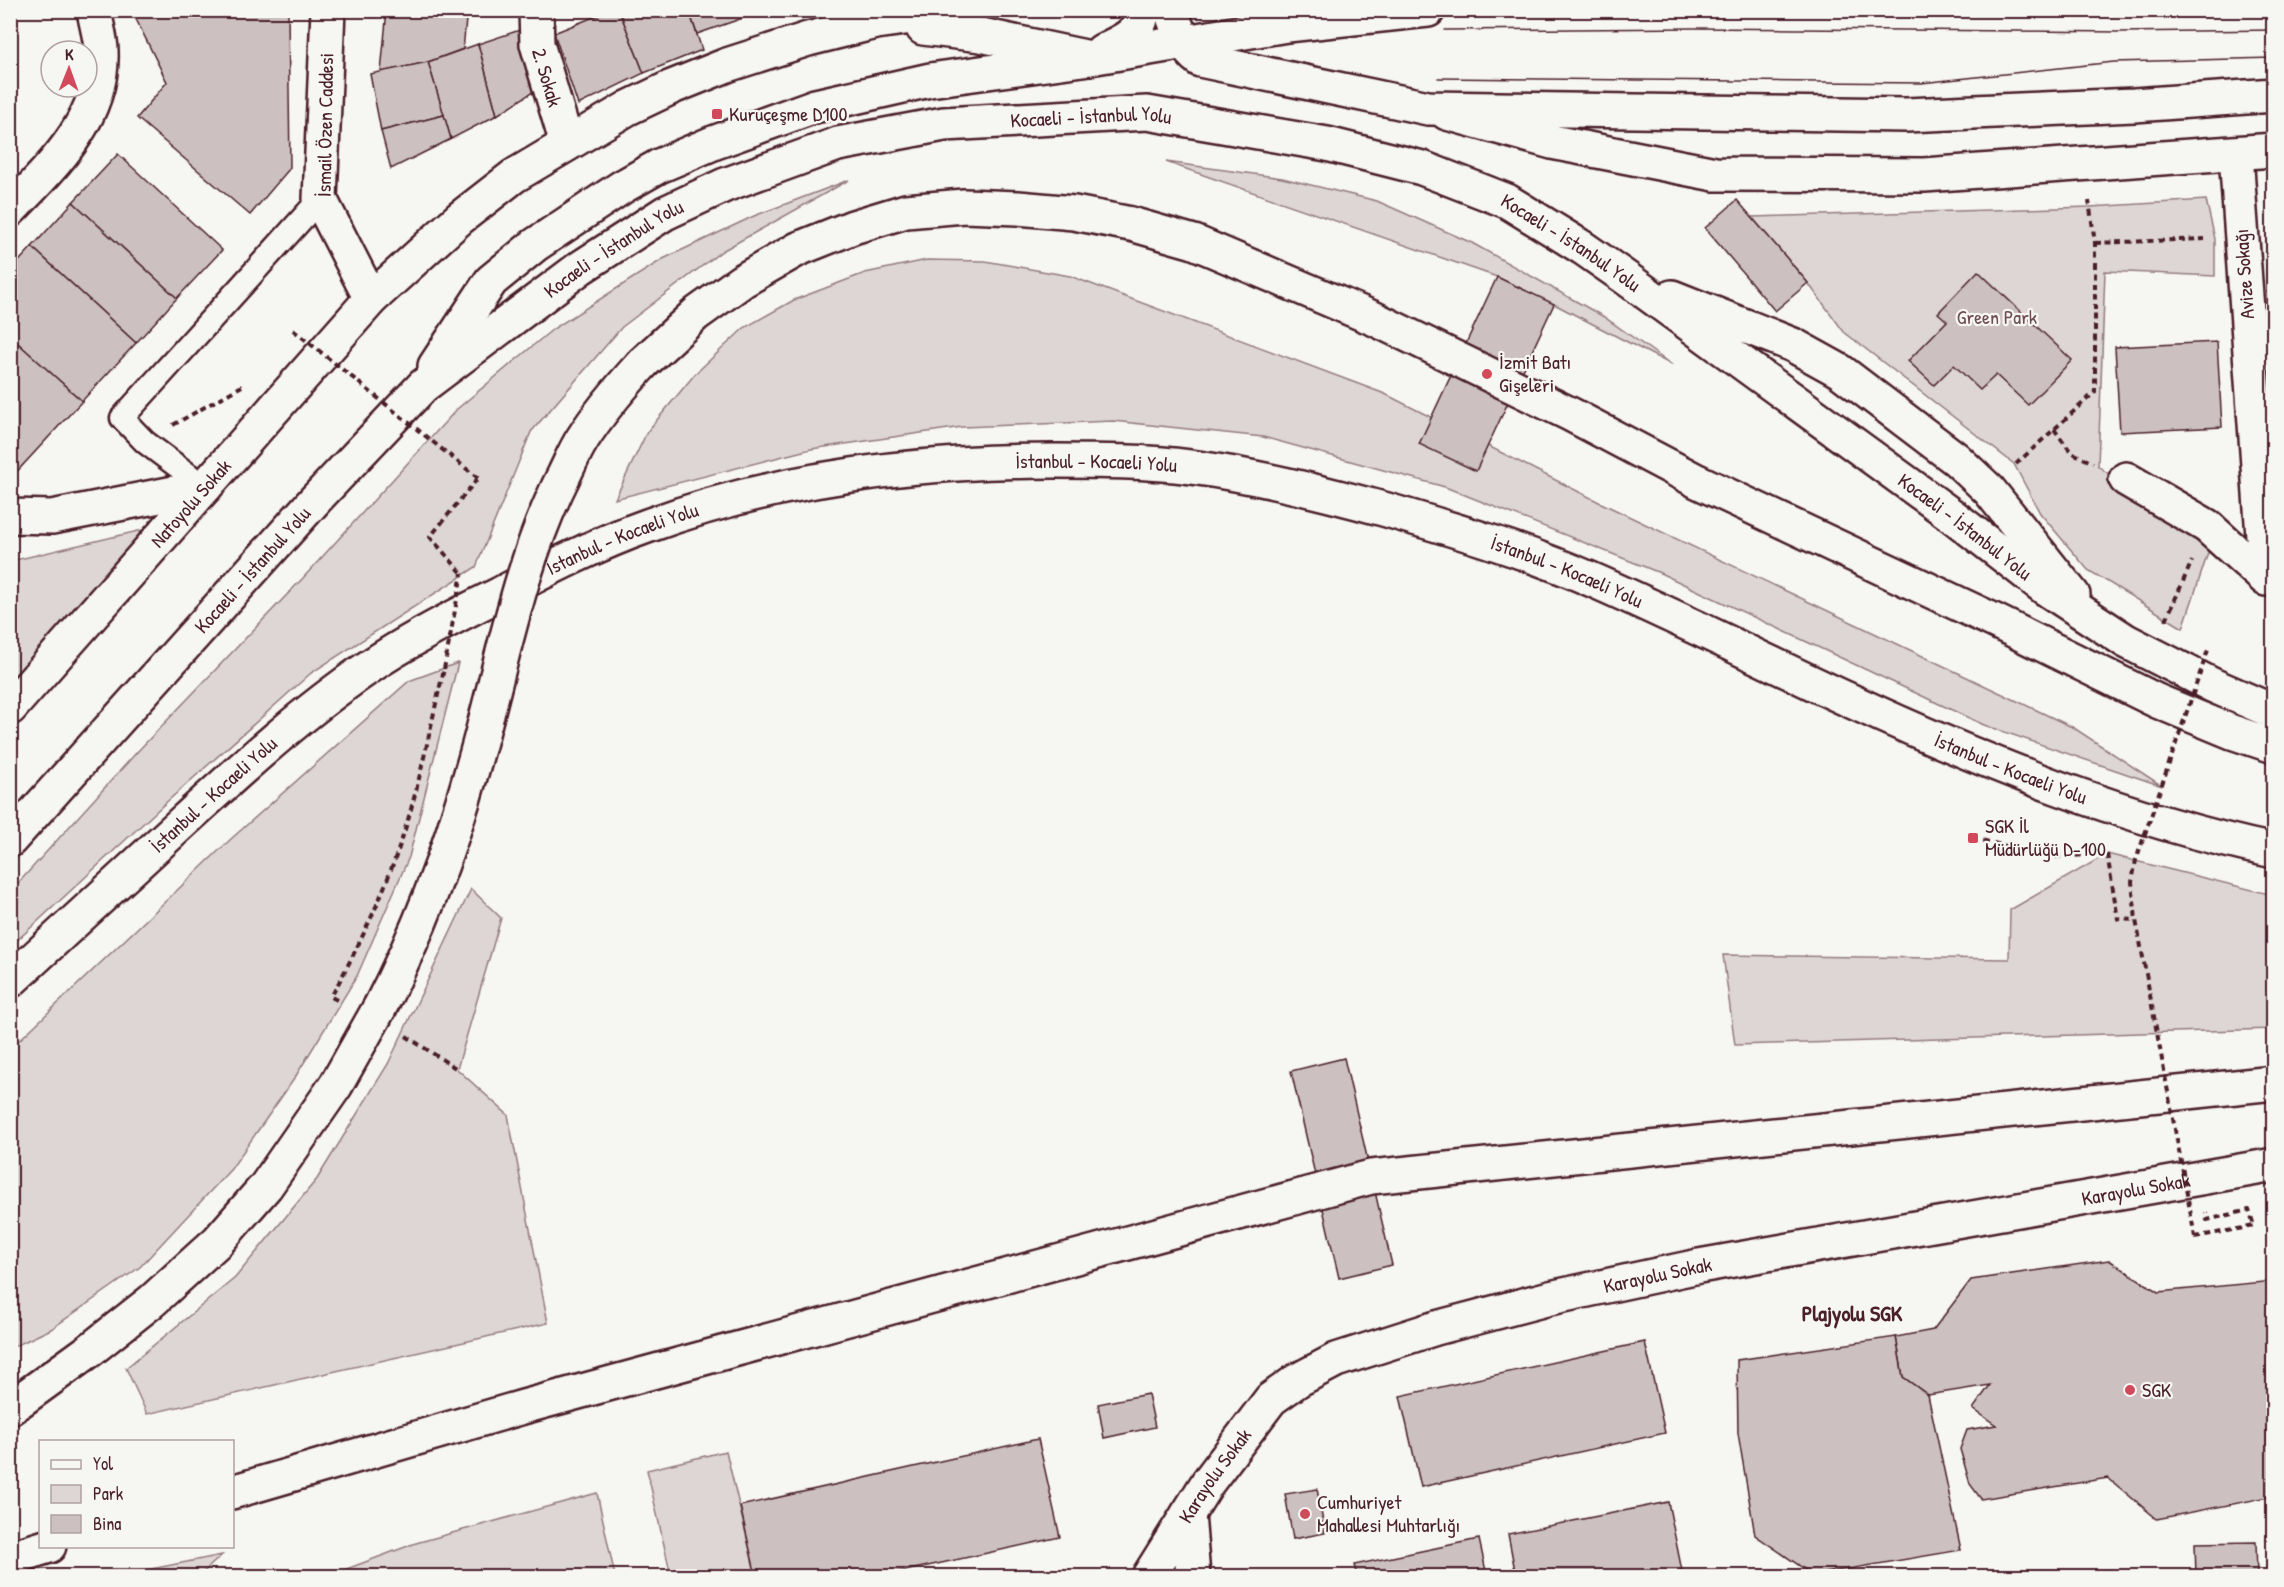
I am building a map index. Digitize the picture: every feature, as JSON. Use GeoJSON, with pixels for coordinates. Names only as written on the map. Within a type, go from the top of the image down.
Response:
{"type":"FeatureCollection","features":[{"type":"Feature","properties":{"kind":"main road"},"geometry":{"type":"LineString","coordinates":[[10,210],[71,144],[90,109],[100,75],[101,50],[94,10]]}},
{"type":"Feature","properties":{"kind":"main road","name":"İsmail Özen Caddesi"},"geometry":{"type":"LineString","coordinates":[[328,10],[320,199],[371,299]]}},
{"type":"Feature","properties":{"kind":"main road","name":"2. Sokak"},"geometry":{"type":"LineString","coordinates":[[536,10],[537,44],[567,144]]}},
{"type":"Feature","properties":{"kind":"main road"},"geometry":{"type":"LineString","coordinates":[[876,22],[962,10]]}},
{"type":"Feature","properties":{"kind":"main road"},"geometry":{"type":"LineString","coordinates":[[876,22],[981,34],[1090,58],[1135,33],[1142,17],[1142,10]]}},
{"type":"Feature","properties":{"kind":"main road"},"geometry":{"type":"LineString","coordinates":[[1171,10],[1184,42],[1193,55],[1200,60],[1428,108],[1552,142],[1715,174],[1924,175],[2274,150]]}},
{"type":"Feature","properties":{"kind":"main road"},"geometry":{"type":"LineString","coordinates":[[423,386],[490,281],[535,245],[622,187],[659,166],[713,143],[815,106],[930,80],[1090,58],[1287,25],[1428,10]]}},
{"type":"Feature","properties":{"kind":"main road","name":"Natoyolu Sokak"},"geometry":{"type":"LineString","coordinates":[[10,708],[371,299],[460,218],[514,176],[628,108],[705,74],[808,39],[876,22]]}},
{"type":"Feature","properties":{"kind":"main road"},"geometry":{"type":"LineString","coordinates":[[1428,108],[1906,116],[2134,105],[2274,95]]}},
{"type":"Feature","properties":{"kind":"main road","name":"Kocaeli - İstanbul Yolu"},"geometry":{"type":"LineString","coordinates":[[10,840],[316,499],[423,386],[580,268],[665,213],[725,185],[838,144],[944,124],[1147,113],[1327,144],[1422,168],[1507,201],[1583,248],[1626,278],[1954,517],[2045,588],[2093,620],[2126,641],[2212,685],[2274,712]]}},
{"type":"Feature","properties":{"kind":"main road","name":"Avize Sokağı"},"geometry":{"type":"LineString","coordinates":[[2236,154],[2270,579]]}},
{"type":"Feature","properties":{"kind":"main road"},"geometry":{"type":"LineString","coordinates":[[10,1408],[90,1350],[152,1301],[218,1241],[272,1177],[336,1085],[405,960],[432,892],[472,770],[509,622],[551,500],[582,440],[614,396],[642,364],[696,314],[742,281],[798,249],[853,227],[906,211],[964,206],[1074,213],[1131,224],[1194,242],[1375,319],[1570,414],[1697,480],[1995,621],[2157,701],[2232,732],[2274,746]]}},
{"type":"Feature","properties":{"kind":"main road"},"geometry":{"type":"LineString","coordinates":[[1626,278],[1793,345],[1840,371],[1956,459],[1989,490],[2093,620]]}},
{"type":"Feature","properties":{"kind":"main road","name":"İstanbul - Kocaeli Yolu"},"geometry":{"type":"LineString","coordinates":[[10,981],[261,750],[320,702],[370,666],[444,622],[593,546],[654,523],[724,501],[815,480],[913,467],[1016,461],[1096,461],[1183,466],[1257,477],[1361,503],[1507,546],[1590,579],[1857,704],[2033,778],[2126,812],[2228,841],[2274,851]]}},
{"type":"Feature","properties":{"kind":"main road","name":"Avize Sokağı"},"geometry":{"type":"LineString","coordinates":[[2126,479],[2207,526],[2270,579]]}},
{"type":"Feature","properties":{"kind":"main road"},"geometry":{"type":"LineString","coordinates":[[10,516],[52,517],[205,488]]}},
{"type":"Feature","properties":{"kind":"main road"},"geometry":{"type":"LineString","coordinates":[[234,1491],[523,1407],[1355,1180],[2274,1083]]}},
{"type":"Feature","properties":{"kind":"main road","name":"Karayolu Sokak"},"geometry":{"type":"LineString","coordinates":[[1149,1576],[1208,1482],[1271,1400],[1298,1380],[1336,1360],[1436,1328],[1550,1298],[1699,1266],[2274,1165]]}},
{"type":"Feature","properties":{"kind":"main road"},"geometry":{"type":"LineString","coordinates":[[1188,1514],[1193,1576]]}},
{"type":"Feature","properties":{"kind":"main road"},"geometry":{"type":"LineString","coordinates":[[10,1558],[43,1548]]}},
{"type":"Feature","properties":{"kind":"lane"},"geometry":{"type":"LineString","coordinates":[[205,488],[145,441],[122,418],[320,199]]}},
{"type":"Feature","properties":{"kind":"path"},"geometry":{"type":"LineString","coordinates":[[1989,490],[2095,392],[2095,243],[2085,165]]}},
{"type":"Feature","properties":{"kind":"path"},"geometry":{"type":"LineString","coordinates":[[2095,243],[2242,238]]}},
{"type":"Feature","properties":{"kind":"path"},"geometry":{"type":"LineString","coordinates":[[293,330],[478,478],[430,537],[462,573],[444,669],[419,775],[397,854],[357,949],[331,996],[337,1000]]}},
{"type":"Feature","properties":{"kind":"path"},"geometry":{"type":"LineString","coordinates":[[145,441],[243,386]]}},
{"type":"Feature","properties":{"kind":"path"},"geometry":{"type":"LineString","coordinates":[[2055,429],[2071,452],[2126,479]]}},
{"type":"Feature","properties":{"kind":"path"},"geometry":{"type":"LineString","coordinates":[[2162,629],[2207,526]]}},
{"type":"Feature","properties":{"kind":"path"},"geometry":{"type":"LineString","coordinates":[[2207,1220],[2249,1210],[2254,1226],[2195,1237],[2136,920],[2133,882],[2136,860],[2209,647]]}},
{"type":"Feature","properties":{"kind":"path"},"geometry":{"type":"LineString","coordinates":[[1973,838],[2049,857],[2107,854],[2118,919],[2136,920]]}},
{"type":"Feature","properties":{"kind":"path"},"geometry":{"type":"LineString","coordinates":[[402,1034],[457,1069]]}},
{"type":"Feature","properties":{"kind":"green space"},"geometry":{"type":"Polygon","coordinates":[[[1166,162],[1282,178],[1377,201],[1472,243],[1604,317],[1672,365],[1497,277],[1166,162]]]}},
{"type":"Feature","properties":{"kind":"green space"},"geometry":{"type":"Polygon","coordinates":[[[849,180],[722,251],[622,327],[531,432],[476,567],[311,673],[161,807],[11,946],[11,891],[137,752],[303,578],[457,409],[553,329],[663,259],[754,216],[849,180]]]}},
{"type":"Feature","properties":{"kind":"green space","name":"Green Park"},"geometry":{"type":"Polygon","coordinates":[[[2206,200],[2215,239],[2215,276],[2105,271],[2098,466],[2209,550],[2183,628],[2088,570],[2040,513],[2014,464],[1844,332],[1808,283],[1752,217],[2090,207],[2206,200]]]}},
{"type":"Feature","properties":{"kind":"green space"},"geometry":{"type":"Polygon","coordinates":[[[927,260],[985,261],[1070,276],[1385,394],[1601,503],[2074,728],[2162,786],[1984,725],[1660,573],[1445,487],[1263,437],[1113,421],[962,427],[811,449],[615,499],[647,432],[695,374],[744,328],[794,300],[865,273],[927,260]]]}},
{"type":"Feature","properties":{"kind":"green space"},"geometry":{"type":"Polygon","coordinates":[[[155,527],[11,680],[11,561],[155,527]]]}},
{"type":"Feature","properties":{"kind":"green space"},"geometry":{"type":"Polygon","coordinates":[[[458,663],[409,857],[357,976],[294,1079],[231,1169],[140,1267],[51,1329],[11,1348],[11,1048],[231,839],[409,681],[458,663]]]}},
{"type":"Feature","properties":{"kind":"green space"},"geometry":{"type":"Polygon","coordinates":[[[2107,854],[2273,895],[2273,1029],[1735,1045],[1723,955],[2009,959],[2010,910],[2107,854]]]}},
{"type":"Feature","properties":{"kind":"green space"},"geometry":{"type":"Polygon","coordinates":[[[471,889],[501,918],[457,1069],[508,1115],[548,1323],[147,1414],[126,1368],[235,1278],[317,1179],[388,1064],[471,889]]]}},
{"type":"Feature","properties":{"kind":"green space"},"geometry":{"type":"Polygon","coordinates":[[[726,1451],[756,1576],[671,1576],[647,1470],[726,1451]]]}},
{"type":"Feature","properties":{"kind":"green space"},"geometry":{"type":"Polygon","coordinates":[[[597,1493],[615,1576],[328,1576],[416,1543],[597,1493]]]}},
{"type":"Feature","properties":{"kind":"green space"},"geometry":{"type":"Polygon","coordinates":[[[222,1555],[199,1576],[116,1576],[222,1555]]]}},
{"type":"Feature","properties":{"kind":"building"},"geometry":{"type":"Polygon","coordinates":[[[387,10],[467,10],[463,49],[428,62],[381,72],[387,10]]]}},
{"type":"Feature","properties":{"kind":"building"},"geometry":{"type":"Polygon","coordinates":[[[611,10],[619,10],[644,73],[578,105],[554,33],[611,10]]]}},
{"type":"Feature","properties":{"kind":"building"},"geometry":{"type":"Polygon","coordinates":[[[619,10],[689,10],[702,50],[644,73],[619,10]]]}},
{"type":"Feature","properties":{"kind":"building"},"geometry":{"type":"Polygon","coordinates":[[[689,10],[766,10],[697,34],[689,10]]]}},
{"type":"Feature","properties":{"kind":"building"},"geometry":{"type":"Polygon","coordinates":[[[288,11],[290,168],[250,215],[137,118],[167,82],[133,13],[288,11]]]}},
{"type":"Feature","properties":{"kind":"building"},"geometry":{"type":"Polygon","coordinates":[[[520,30],[536,90],[497,115],[478,44],[520,30]]]}},
{"type":"Feature","properties":{"kind":"building"},"geometry":{"type":"Polygon","coordinates":[[[478,44],[497,115],[451,139],[428,62],[478,44]]]}},
{"type":"Feature","properties":{"kind":"building"},"geometry":{"type":"Polygon","coordinates":[[[428,62],[444,115],[381,131],[370,74],[428,62]]]}},
{"type":"Feature","properties":{"kind":"building"},"geometry":{"type":"Polygon","coordinates":[[[444,115],[451,139],[391,169],[381,131],[444,115]]]}},
{"type":"Feature","properties":{"kind":"building"},"geometry":{"type":"Polygon","coordinates":[[[118,154],[222,250],[177,298],[73,202],[118,154]]]}},
{"type":"Feature","properties":{"kind":"building"},"geometry":{"type":"Polygon","coordinates":[[[1737,200],[1808,283],[1775,311],[1705,228],[1737,200]]]}},
{"type":"Feature","properties":{"kind":"building"},"geometry":{"type":"Polygon","coordinates":[[[73,202],[177,298],[136,343],[32,247],[73,202]]]}},
{"type":"Feature","properties":{"kind":"building"},"geometry":{"type":"Polygon","coordinates":[[[32,247],[136,343],[82,401],[10,336],[10,271],[32,247]]]}},
{"type":"Feature","properties":{"kind":"building"},"geometry":{"type":"Polygon","coordinates":[[[1978,271],[2072,360],[2028,405],[1996,375],[1980,390],[1954,365],[1934,385],[1908,361],[1947,321],[1938,313],[1978,271]]]}},
{"type":"Feature","properties":{"kind":"building","name":"İzmit Batı Gişeleri"},"geometry":{"type":"Polygon","coordinates":[[[1497,277],[1554,304],[1476,471],[1419,444],[1497,277]]]}},
{"type":"Feature","properties":{"kind":"building"},"geometry":{"type":"Polygon","coordinates":[[[10,336],[82,401],[10,479],[10,336]]]}},
{"type":"Feature","properties":{"kind":"building"},"geometry":{"type":"Polygon","coordinates":[[[2217,342],[2222,427],[2120,432],[2115,347],[2217,342]]]}},
{"type":"Feature","properties":{"kind":"building"},"geometry":{"type":"Polygon","coordinates":[[[1344,1058],[1392,1265],[1339,1278],[1291,1071],[1344,1058]]]}},
{"type":"Feature","properties":{"kind":"building","name":"SGK"},"geometry":{"type":"Polygon","coordinates":[[[2109,1260],[2158,1292],[2274,1281],[2274,1496],[2157,1519],[2108,1478],[1981,1499],[1970,1484],[1960,1449],[1967,1430],[1996,1425],[1973,1409],[1990,1385],[1928,1395],[1903,1377],[1896,1337],[1933,1330],[1971,1280],[2109,1260]]]}},
{"type":"Feature","properties":{"kind":"building"},"geometry":{"type":"Polygon","coordinates":[[[1896,1337],[1903,1377],[1928,1395],[1961,1550],[1813,1575],[1755,1535],[1738,1433],[1737,1360],[1896,1337]]]}},
{"type":"Feature","properties":{"kind":"building"},"geometry":{"type":"Polygon","coordinates":[[[1645,1342],[1665,1433],[1421,1487],[1400,1396],[1645,1342]]]}},
{"type":"Feature","properties":{"kind":"building"},"geometry":{"type":"Polygon","coordinates":[[[1148,1394],[1155,1427],[1104,1438],[1098,1404],[1148,1394]]]}},
{"type":"Feature","properties":{"kind":"building"},"geometry":{"type":"Polygon","coordinates":[[[1038,1439],[1060,1537],[882,1576],[756,1576],[740,1506],[1038,1439]]]}},
{"type":"Feature","properties":{"kind":"building","name":"Cumhuriyet Mahallesi Muhtarlığı"},"geometry":{"type":"Polygon","coordinates":[[[1317,1489],[1325,1533],[1293,1539],[1285,1494],[1317,1489]]]}},
{"type":"Feature","properties":{"kind":"building"},"geometry":{"type":"Polygon","coordinates":[[[1668,1502],[1683,1576],[1516,1576],[1508,1534],[1668,1502]]]}},
{"type":"Feature","properties":{"kind":"building"},"geometry":{"type":"Polygon","coordinates":[[[1479,1539],[1487,1576],[1357,1576],[1354,1565],[1479,1539]]]}},
{"type":"Feature","properties":{"kind":"building"},"geometry":{"type":"Polygon","coordinates":[[[2256,1542],[2257,1576],[2196,1576],[2195,1543],[2256,1542]]]}},
{"type":"Feature","properties":{"kind":"building"},"geometry":{"type":"Polygon","coordinates":[[[1011,1571],[1012,1576],[984,1576],[1011,1571]]]}},
{"type":"Feature","properties":{"kind":"building"},"geometry":{"type":"Polygon","coordinates":[[[2274,1571],[2274,1576],[2259,1576],[2258,1574],[2274,1571]]]}},
{"type":"Feature","properties":{"kind":"tram line"},"geometry":{"type":"LineString","coordinates":[[1444,30],[1694,28],[2120,32],[2274,30]]}},
{"type":"Feature","properties":{"kind":"tram line"},"geometry":{"type":"LineString","coordinates":[[1438,78],[1921,83],[2114,62],[2274,58]]}},
{"type":"Feature","properties":{"kind":"place","name":"Kuruçeşme D100"},"geometry":{"type":"Point","coordinates":[717,114]}},
{"type":"Feature","properties":{"kind":"place","name":"İzmit Batı Gişeleri"},"geometry":{"type":"Point","coordinates":[1487,374]}},
{"type":"Feature","properties":{"kind":"place","name":"SGK İl Müdürlüğü D-100"},"geometry":{"type":"Point","coordinates":[1973,838]}},
{"type":"Feature","properties":{"kind":"place","name":"SGK"},"geometry":{"type":"Point","coordinates":[2130,1390]}},
{"type":"Feature","properties":{"kind":"place","name":"Cumhuriyet Mahallesi Muhtarlığı"},"geometry":{"type":"Point","coordinates":[1305,1514]}},
{"type":"Feature","properties":{"kind":"district","name":"Plajyolu SGK"},"geometry":{"type":"Point","coordinates":[1852,1313]}}]}
